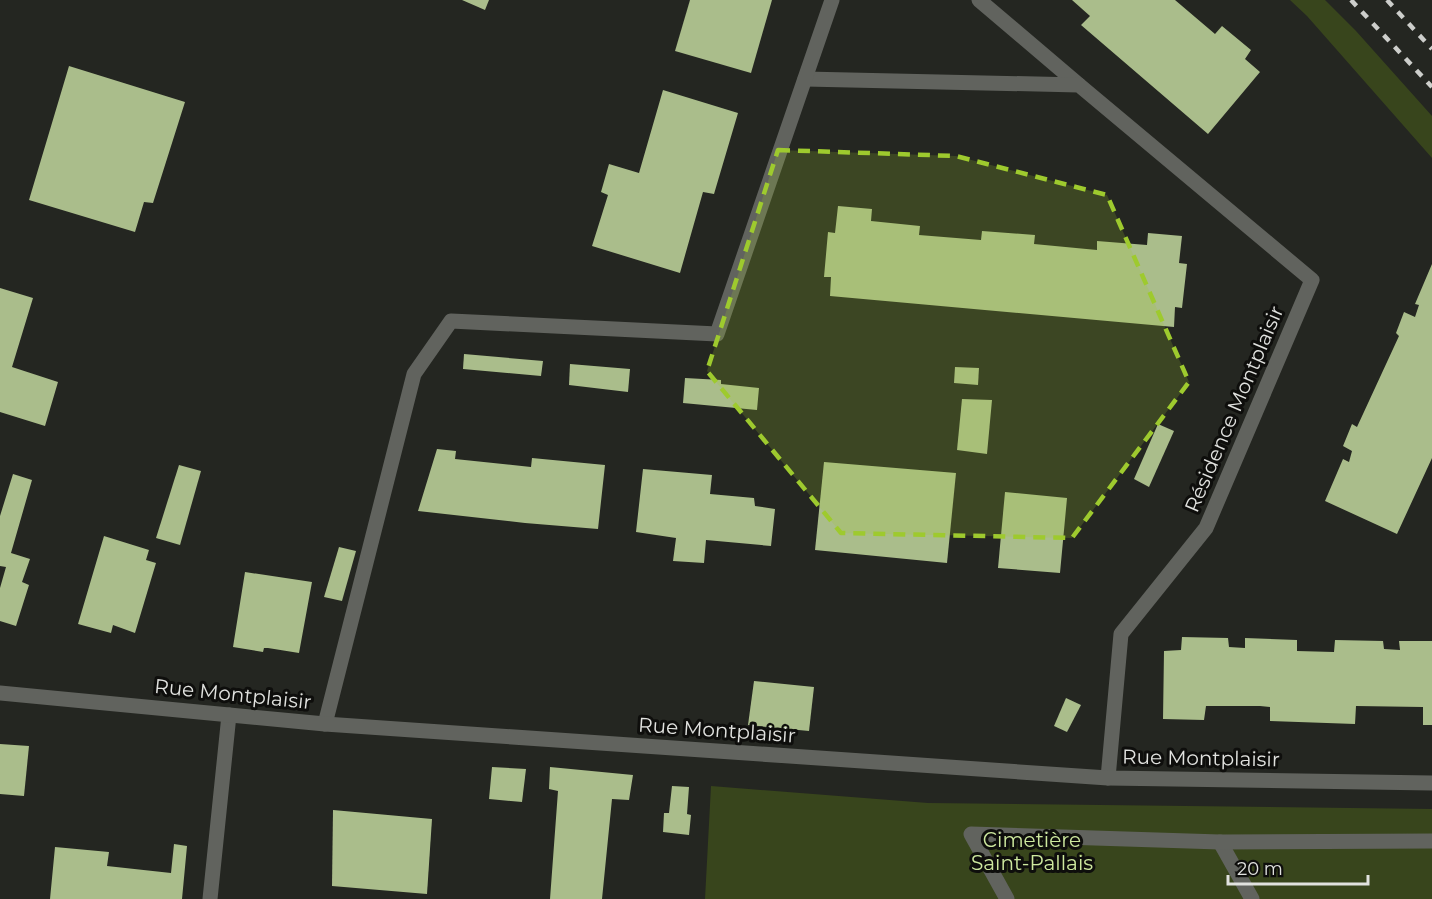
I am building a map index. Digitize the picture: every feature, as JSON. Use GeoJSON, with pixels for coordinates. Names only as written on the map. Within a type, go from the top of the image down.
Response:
{"type":"FeatureCollection","features":[{"type":"Feature","properties":{"kind":"street"},"geometry":{"type":"LineString","coordinates":[[325,724],[414,374],[451,321],[717,334],[832,0]]}},
{"type":"Feature","properties":{"kind":"street"},"geometry":{"type":"LineString","coordinates":[[979,0],[1079,85]]}},
{"type":"Feature","properties":{"kind":"street"},"geometry":{"type":"LineString","coordinates":[[805,79],[1079,85]]}},
{"type":"Feature","properties":{"kind":"street","name":"Résidence Montplaisir"},"geometry":{"type":"LineString","coordinates":[[1079,85],[1312,280],[1206,528],[1121,634],[1108,778]]}},
{"type":"Feature","properties":{"kind":"street","name":"Rue Montplaisir"},"geometry":{"type":"LineString","coordinates":[[0,693],[325,724],[1108,778],[1432,783]]}},
{"type":"Feature","properties":{"kind":"street"},"geometry":{"type":"LineString","coordinates":[[210,899],[229,715]]}},
{"type":"Feature","properties":{"kind":"street"},"geometry":{"type":"LineString","coordinates":[[1007,899],[971,834],[1220,842],[1432,841]]}},
{"type":"Feature","properties":{"kind":"street"},"geometry":{"type":"LineString","coordinates":[[1220,842],[1252,899]]}},
{"type":"Feature","properties":{"kind":"highlighted area"},"geometry":{"type":"Polygon","coordinates":[[[778,150],[956,156],[1107,195],[1189,382],[1072,538],[841,533],[707,371],[778,150]]]}},
{"type":"Feature","properties":{"kind":"green space"},"geometry":{"type":"Polygon","coordinates":[[[1290,0],[1325,0],[1356,31],[1432,116],[1432,158],[1307,16],[1290,0]]]}},
{"type":"Feature","properties":{"kind":"green space","name":"Cimetière Saint-Pallais"},"geometry":{"type":"Polygon","coordinates":[[[711,786],[928,803],[1432,809],[1432,899],[705,899],[711,786]]]}},
{"type":"Feature","properties":{"kind":"building"},"geometry":{"type":"Polygon","coordinates":[[[462,0],[489,0],[485,10],[462,0]]]}},
{"type":"Feature","properties":{"kind":"building"},"geometry":{"type":"Polygon","coordinates":[[[690,0],[772,0],[751,73],[675,51],[690,0]]]}},
{"type":"Feature","properties":{"kind":"building"},"geometry":{"type":"Polygon","coordinates":[[[1072,0],[1175,0],[1215,34],[1222,26],[1251,50],[1245,59],[1260,72],[1208,134],[1081,25],[1090,16],[1072,0]]]}},
{"type":"Feature","properties":{"kind":"building"},"geometry":{"type":"Polygon","coordinates":[[[69,66],[185,102],[153,203],[144,202],[135,232],[29,200],[69,66]]]}},
{"type":"Feature","properties":{"kind":"building"},"geometry":{"type":"Polygon","coordinates":[[[663,90],[738,113],[714,194],[703,192],[680,273],[592,246],[608,195],[601,192],[609,164],[639,173],[663,90]]]}},
{"type":"Feature","properties":{"kind":"building"},"geometry":{"type":"Polygon","coordinates":[[[838,206],[872,209],[871,221],[920,226],[919,235],[981,240],[982,231],[1035,235],[1034,244],[1097,250],[1097,241],[1147,245],[1148,233],[1182,236],[1179,263],[1187,264],[1182,308],[1175,307],[1174,327],[830,296],[831,277],[824,277],[828,232],[835,233],[838,206]]]}},
{"type":"Feature","properties":{"kind":"building"},"geometry":{"type":"Polygon","coordinates":[[[1432,264],[1432,458],[1397,534],[1325,501],[1343,459],[1349,462],[1352,451],[1343,446],[1352,424],[1357,427],[1399,336],[1396,333],[1404,312],[1415,317],[1419,305],[1415,304],[1432,264]]]}},
{"type":"Feature","properties":{"kind":"building"},"geometry":{"type":"Polygon","coordinates":[[[0,288],[33,298],[12,367],[58,382],[45,426],[0,412],[0,288]]]}},
{"type":"Feature","properties":{"kind":"building"},"geometry":{"type":"Polygon","coordinates":[[[464,354],[543,361],[541,376],[463,369],[464,354]]]}},
{"type":"Feature","properties":{"kind":"building"},"geometry":{"type":"Polygon","coordinates":[[[570,364],[630,369],[628,392],[569,385],[570,364]]]}},
{"type":"Feature","properties":{"kind":"building"},"geometry":{"type":"Polygon","coordinates":[[[955,367],[979,368],[978,385],[954,383],[955,367]]]}},
{"type":"Feature","properties":{"kind":"building"},"geometry":{"type":"Polygon","coordinates":[[[685,378],[721,380],[721,384],[759,388],[757,410],[683,403],[685,378]]]}},
{"type":"Feature","properties":{"kind":"building"},"geometry":{"type":"Polygon","coordinates":[[[962,399],[992,400],[987,454],[957,450],[962,399]]]}},
{"type":"Feature","properties":{"kind":"building"},"geometry":{"type":"Polygon","coordinates":[[[1158,424],[1174,431],[1149,487],[1134,479],[1158,424]]]}},
{"type":"Feature","properties":{"kind":"building"},"geometry":{"type":"Polygon","coordinates":[[[437,449],[456,451],[455,459],[531,467],[532,458],[605,465],[598,529],[418,511],[437,449]]]}},
{"type":"Feature","properties":{"kind":"building"},"geometry":{"type":"Polygon","coordinates":[[[824,462],[956,473],[947,563],[815,550],[824,462]]]}},
{"type":"Feature","properties":{"kind":"building"},"geometry":{"type":"Polygon","coordinates":[[[179,465],[201,471],[180,545],[156,538],[179,465]]]}},
{"type":"Feature","properties":{"kind":"building"},"geometry":{"type":"Polygon","coordinates":[[[643,469],[712,475],[710,494],[754,498],[755,506],[775,509],[771,546],[706,540],[704,563],[673,561],[676,538],[636,532],[643,469]]]}},
{"type":"Feature","properties":{"kind":"building"},"geometry":{"type":"Polygon","coordinates":[[[13,474],[32,480],[11,553],[30,559],[22,582],[29,585],[16,626],[0,621],[0,588],[6,567],[0,566],[0,516],[13,474]]]}},
{"type":"Feature","properties":{"kind":"building"},"geometry":{"type":"Polygon","coordinates":[[[1005,492],[1067,498],[1060,573],[998,568],[1005,492]]]}},
{"type":"Feature","properties":{"kind":"building"},"geometry":{"type":"Polygon","coordinates":[[[104,536],[149,550],[146,560],[156,563],[135,633],[113,625],[111,633],[78,624],[104,536]]]}},
{"type":"Feature","properties":{"kind":"building"},"geometry":{"type":"Polygon","coordinates":[[[339,547],[356,551],[342,601],[324,597],[339,547]]]}},
{"type":"Feature","properties":{"kind":"building"},"geometry":{"type":"Polygon","coordinates":[[[245,572],[312,582],[299,653],[268,648],[264,648],[263,652],[233,647],[245,572]]]}},
{"type":"Feature","properties":{"kind":"building"},"geometry":{"type":"Polygon","coordinates":[[[1182,637],[1228,638],[1229,647],[1245,648],[1245,638],[1297,640],[1297,651],[1334,652],[1335,640],[1383,641],[1384,649],[1400,650],[1399,641],[1432,641],[1432,725],[1423,725],[1423,707],[1356,706],[1355,724],[1270,721],[1270,707],[1260,706],[1206,706],[1204,720],[1163,719],[1164,651],[1181,650],[1182,637]]]}},
{"type":"Feature","properties":{"kind":"building"},"geometry":{"type":"Polygon","coordinates":[[[754,681],[814,687],[809,731],[748,725],[754,681]]]}},
{"type":"Feature","properties":{"kind":"building"},"geometry":{"type":"Polygon","coordinates":[[[1066,698],[1081,705],[1067,732],[1054,726],[1066,698]]]}},
{"type":"Feature","properties":{"kind":"building"},"geometry":{"type":"Polygon","coordinates":[[[0,744],[29,746],[24,796],[0,794],[0,744]]]}},
{"type":"Feature","properties":{"kind":"building"},"geometry":{"type":"Polygon","coordinates":[[[492,767],[526,769],[522,802],[489,799],[492,767]]]}},
{"type":"Feature","properties":{"kind":"building"},"geometry":{"type":"Polygon","coordinates":[[[550,767],[633,775],[629,800],[612,799],[602,899],[550,899],[558,791],[549,789],[550,767]]]}},
{"type":"Feature","properties":{"kind":"building"},"geometry":{"type":"Polygon","coordinates":[[[672,786],[689,787],[687,814],[691,815],[689,835],[663,832],[664,813],[669,813],[672,786]]]}},
{"type":"Feature","properties":{"kind":"building"},"geometry":{"type":"Polygon","coordinates":[[[333,810],[432,819],[427,894],[332,886],[333,810]]]}},
{"type":"Feature","properties":{"kind":"building"},"geometry":{"type":"Polygon","coordinates":[[[174,844],[187,846],[182,899],[50,899],[55,847],[109,852],[107,866],[171,873],[174,844]]]}},
{"type":"Feature","properties":{"kind":"railway"},"geometry":{"type":"LineString","coordinates":[[1351,0],[1432,87]]}},
{"type":"Feature","properties":{"kind":"railway"},"geometry":{"type":"LineString","coordinates":[[1387,0],[1432,49]]}}]}
